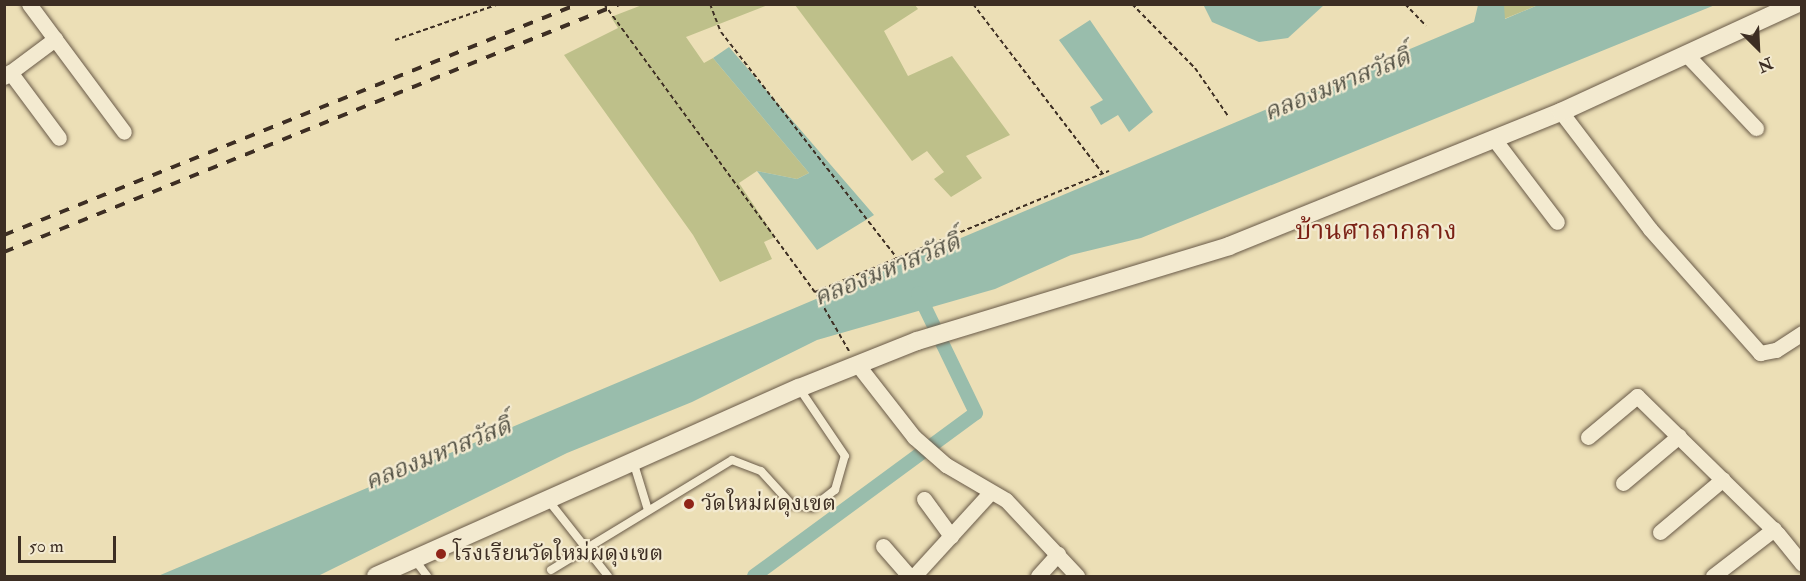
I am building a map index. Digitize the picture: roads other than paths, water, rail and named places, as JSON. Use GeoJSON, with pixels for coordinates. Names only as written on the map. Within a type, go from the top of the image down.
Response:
{"type":"FeatureCollection","features":[{"type":"Feature","properties":{"kind":"street"},"geometry":{"type":"LineString","coordinates":[[29,4],[124,132]]}},
{"type":"Feature","properties":{"kind":"street"},"geometry":{"type":"LineString","coordinates":[[377,576],[632,460],[857,364],[917,340],[951,332],[1229,246],[1561,112],[1796,4]]}},
{"type":"Feature","properties":{"kind":"street"},"geometry":{"type":"LineString","coordinates":[[55,39],[7,74],[59,138]]}},
{"type":"Feature","properties":{"kind":"street"},"geometry":{"type":"LineString","coordinates":[[1686,54],[1756,128]]}},
{"type":"Feature","properties":{"kind":"street"},"geometry":{"type":"LineString","coordinates":[[1561,112],[1650,230],[1760,353],[1776,350],[1802,333]]}},
{"type":"Feature","properties":{"kind":"street"},"geometry":{"type":"LineString","coordinates":[[1494,139],[1557,222]]}},
{"type":"Feature","properties":{"kind":"street"},"geometry":{"type":"LineString","coordinates":[[857,364],[915,437],[946,465],[989,494],[1006,500],[1077,576]]}},
{"type":"Feature","properties":{"kind":"street"},"geometry":{"type":"LineString","coordinates":[[1588,437],[1637,396],[1774,529],[1802,564]]}},
{"type":"Feature","properties":{"kind":"street"},"geometry":{"type":"LineString","coordinates":[[1623,483],[1678,436]]}},
{"type":"Feature","properties":{"kind":"street"},"geometry":{"type":"LineString","coordinates":[[1660,532],[1723,479]]}},
{"type":"Feature","properties":{"kind":"street"},"geometry":{"type":"LineString","coordinates":[[883,546],[912,576],[989,494]]}},
{"type":"Feature","properties":{"kind":"street"},"geometry":{"type":"LineString","coordinates":[[924,499],[951,536]]}},
{"type":"Feature","properties":{"kind":"street"},"geometry":{"type":"LineString","coordinates":[[1713,576],[1774,529]]}},
{"type":"Feature","properties":{"kind":"street"},"geometry":{"type":"LineString","coordinates":[[1038,576],[1058,554]]}},
{"type":"Feature","properties":{"kind":"lane"},"geometry":{"type":"LineString","coordinates":[[551,570],[732,460],[761,471],[774,488],[800,507],[813,507],[835,490],[845,456],[799,388]]}},
{"type":"Feature","properties":{"kind":"lane"},"geometry":{"type":"LineString","coordinates":[[632,460],[648,510]]}},
{"type":"Feature","properties":{"kind":"lane"},"geometry":{"type":"LineString","coordinates":[[547,499],[608,576]]}},
{"type":"Feature","properties":{"kind":"lane"},"geometry":{"type":"LineString","coordinates":[[414,559],[427,576]]}},
{"type":"Feature","properties":{"kind":"water"},"geometry":{"type":"Polygon","coordinates":[[[1203,4],[1324,5],[1288,38],[1259,42],[1212,22],[1203,4]]]}},
{"type":"Feature","properties":{"kind":"water","name":"คลองมหาสวัสดิ์"},"geometry":{"type":"Polygon","coordinates":[[[1478,5],[1504,5],[1505,19],[1538,5],[1715,5],[1141,238],[1071,255],[995,289],[817,340],[692,402],[567,453],[318,576],[158,576],[1474,22],[1478,5]]]}},
{"type":"Feature","properties":{"kind":"water"},"geometry":{"type":"Polygon","coordinates":[[[1090,20],[1153,112],[1129,132],[1118,115],[1101,125],[1090,107],[1103,100],[1059,40],[1090,20]]]}},
{"type":"Feature","properties":{"kind":"water"},"geometry":{"type":"Polygon","coordinates":[[[729,47],[874,215],[817,250],[757,171],[797,179],[809,173],[713,58],[729,47]]]}},
{"type":"Feature","properties":{"kind":"waterway"},"geometry":{"type":"LineString","coordinates":[[754,576],[976,413],[918,293]]}},
{"type":"Feature","properties":{"kind":"railway"},"geometry":{"type":"LineString","coordinates":[[4,235],[578,4]]}},
{"type":"Feature","properties":{"kind":"railway"},"geometry":{"type":"LineString","coordinates":[[4,252],[619,4]]}},
{"type":"Feature","properties":{"kind":"place","name":"วัดใหม่ผดุงเขต"},"geometry":{"type":"Point","coordinates":[689,504]}},
{"type":"Feature","properties":{"kind":"place","name":"โรงเรียนวัดใหม่ผดุงเขต"},"geometry":{"type":"Point","coordinates":[441,554]}},
{"type":"Feature","properties":{"kind":"district","name":"บ้านศาลากลาง"},"geometry":{"type":"Point","coordinates":[1376,232]}}]}
